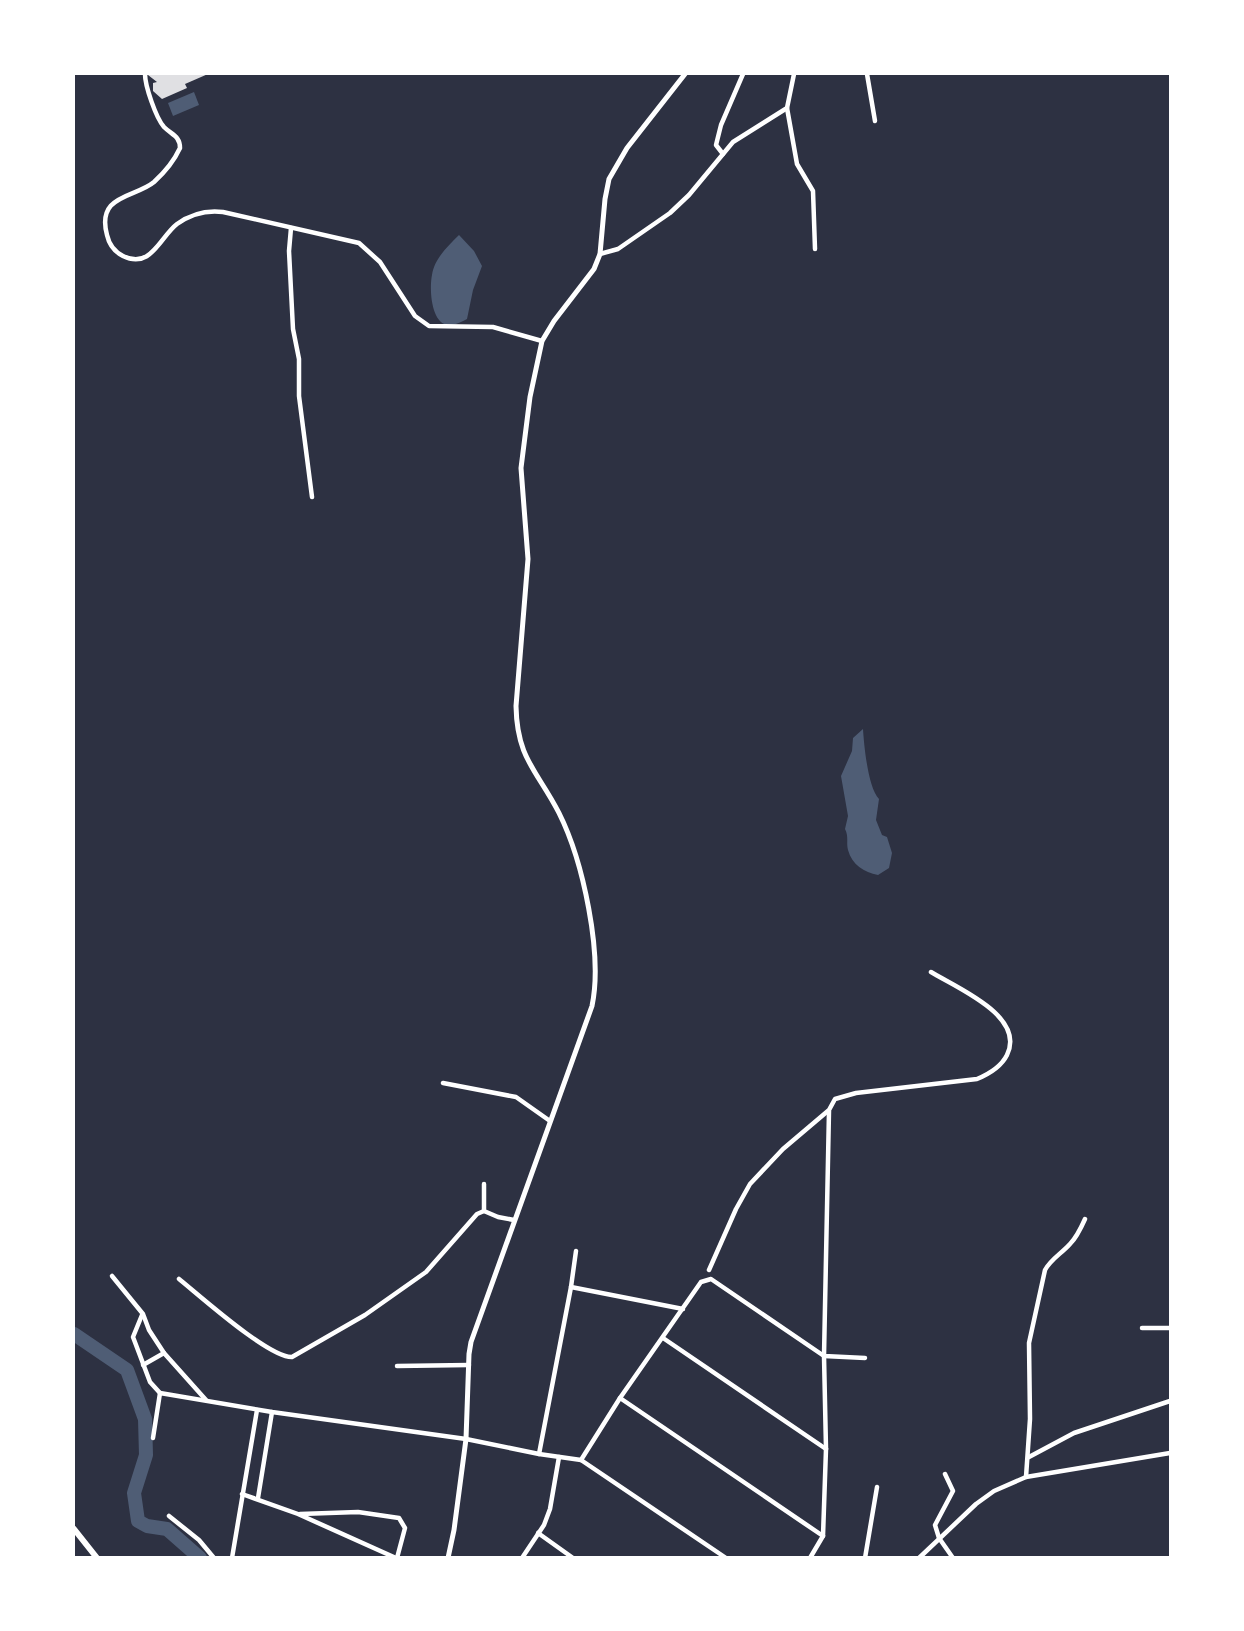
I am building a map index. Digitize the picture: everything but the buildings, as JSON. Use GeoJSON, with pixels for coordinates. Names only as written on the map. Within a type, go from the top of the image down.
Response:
{"type":"FeatureCollection","features":[{"type":"Feature","properties":{"kind":"main road"},"geometry":{"type":"LineString","coordinates":[[74,1529],[97,1558]]}},
{"type":"Feature","properties":{"kind":"street"},"geometry":{"type":"LineString","coordinates":[[145,74],[145,82],[159,118],[164,127],[177,136],[180,148],[174,160],[156,181],[124,195],[107,214],[106,234],[112,247],[124,257],[144,258],[157,249],[175,225],[185,219],[206,212],[223,212],[359,243],[380,262],[415,316],[429,326],[493,327],[542,341]]}},
{"type":"Feature","properties":{"kind":"street"},"geometry":{"type":"LineString","coordinates":[[448,1558],[466,1439],[471,1342],[592,1006],[597,960],[571,842],[558,810],[523,752],[516,726],[528,559],[521,468],[530,397],[542,341],[594,269],[600,254],[609,179],[627,148],[685,74]]}},
{"type":"Feature","properties":{"kind":"street"},"geometry":{"type":"LineString","coordinates":[[723,154],[716,145],[721,125],[743,74]]}},
{"type":"Feature","properties":{"kind":"street"},"geometry":{"type":"LineString","coordinates":[[794,74],[787,108],[797,164],[813,191],[815,248]]}},
{"type":"Feature","properties":{"kind":"street"},"geometry":{"type":"LineString","coordinates":[[867,74],[875,121]]}},
{"type":"Feature","properties":{"kind":"street"},"geometry":{"type":"LineString","coordinates":[[600,254],[618,249],[670,213],[743,135],[787,108]]}},
{"type":"Feature","properties":{"kind":"street"},"geometry":{"type":"LineString","coordinates":[[291,228],[289,251],[293,329],[299,359],[299,396],[312,497]]}},
{"type":"Feature","properties":{"kind":"street"},"geometry":{"type":"LineString","coordinates":[[709,1270],[750,1184],[783,1149],[829,1110],[835,1099],[847,1095],[977,1079],[991,1072],[1003,1060],[1010,1042],[1004,1021],[987,1006],[931,972]]}},
{"type":"Feature","properties":{"kind":"street"},"geometry":{"type":"LineString","coordinates":[[443,1083],[516,1097],[550,1121]]}},
{"type":"Feature","properties":{"kind":"street"},"geometry":{"type":"LineString","coordinates":[[810,1558],[823,1536],[829,1110]]}},
{"type":"Feature","properties":{"kind":"street"},"geometry":{"type":"LineString","coordinates":[[484,1184],[484,1211]]}},
{"type":"Feature","properties":{"kind":"street"},"geometry":{"type":"LineString","coordinates":[[180,1279],[233,1325],[281,1355],[292,1357],[365,1315],[426,1272],[477,1214],[484,1211],[514,1220]]}},
{"type":"Feature","properties":{"kind":"street"},"geometry":{"type":"LineString","coordinates":[[1026,1477],[1030,1419],[1029,1342],[1045,1270],[1050,1261],[1069,1245],[1086,1219]]}},
{"type":"Feature","properties":{"kind":"street"},"geometry":{"type":"LineString","coordinates":[[538,1454],[576,1251]]}},
{"type":"Feature","properties":{"kind":"street"},"geometry":{"type":"LineString","coordinates":[[112,1276],[142,1314],[164,1353],[206,1400]]}},
{"type":"Feature","properties":{"kind":"street"},"geometry":{"type":"LineString","coordinates":[[581,1460],[620,1398],[701,1283],[706,1280],[711,1279],[824,1356],[865,1358]]}},
{"type":"Feature","properties":{"kind":"street"},"geometry":{"type":"LineString","coordinates":[[571,1287],[684,1309]]}},
{"type":"Feature","properties":{"kind":"street"},"geometry":{"type":"LineString","coordinates":[[142,1314],[133,1337],[150,1382],[160,1393],[257,1410],[466,1439],[581,1460],[726,1558]]}},
{"type":"Feature","properties":{"kind":"street"},"geometry":{"type":"LineString","coordinates":[[1142,1328],[1171,1328]]}},
{"type":"Feature","properties":{"kind":"street"},"geometry":{"type":"LineString","coordinates":[[663,1338],[826,1448]]}},
{"type":"Feature","properties":{"kind":"street"},"geometry":{"type":"LineString","coordinates":[[143,1365],[164,1353]]}},
{"type":"Feature","properties":{"kind":"street"},"geometry":{"type":"LineString","coordinates":[[397,1366],[469,1366]]}},
{"type":"Feature","properties":{"kind":"street"},"geometry":{"type":"LineString","coordinates":[[153,1438],[160,1393]]}},
{"type":"Feature","properties":{"kind":"street"},"geometry":{"type":"LineString","coordinates":[[620,1398],[823,1536]]}},
{"type":"Feature","properties":{"kind":"street"},"geometry":{"type":"LineString","coordinates":[[1029,1457],[1074,1433],[1171,1401]]}},
{"type":"Feature","properties":{"kind":"street"},"geometry":{"type":"LineString","coordinates":[[232,1558],[257,1410]]}},
{"type":"Feature","properties":{"kind":"street"},"geometry":{"type":"LineString","coordinates":[[258,1498],[272,1412]]}},
{"type":"Feature","properties":{"kind":"street"},"geometry":{"type":"LineString","coordinates":[[919,1558],[976,1504],[994,1491],[1026,1477],[1171,1453]]}},
{"type":"Feature","properties":{"kind":"street"},"geometry":{"type":"LineString","coordinates":[[522,1558],[550,1509],[559,1457]]}},
{"type":"Feature","properties":{"kind":"street"},"geometry":{"type":"LineString","coordinates":[[945,1474],[953,1491],[936,1521],[936,1530],[953,1558]]}},
{"type":"Feature","properties":{"kind":"street"},"geometry":{"type":"LineString","coordinates":[[865,1558],[877,1487]]}},
{"type":"Feature","properties":{"kind":"street"},"geometry":{"type":"LineString","coordinates":[[242,1494],[298,1514],[396,1558],[405,1528],[399,1518],[358,1512],[298,1514]]}},
{"type":"Feature","properties":{"kind":"street"},"geometry":{"type":"LineString","coordinates":[[169,1516],[199,1540],[214,1558]]}},
{"type":"Feature","properties":{"kind":"street"},"geometry":{"type":"LineString","coordinates":[[538,1533],[573,1558]]}},
{"type":"Feature","properties":{"kind":"water"},"geometry":{"type":"Polygon","coordinates":[[[194,92],[199,105],[173,116],[168,103],[194,92]]]}},
{"type":"Feature","properties":{"kind":"water"},"geometry":{"type":"Polygon","coordinates":[[[459,235],[474,251],[482,266],[473,290],[467,319],[452,325],[445,324],[436,314],[431,289],[432,275],[439,258],[459,235]]]}},
{"type":"Feature","properties":{"kind":"water"},"geometry":{"type":"Polygon","coordinates":[[[863,729],[869,776],[879,799],[876,820],[882,835],[887,837],[892,853],[889,868],[878,875],[863,870],[852,860],[845,829],[848,816],[841,776],[852,751],[853,738],[863,729]]]}},
{"type":"Feature","properties":{"kind":"waterway"},"geometry":{"type":"LineString","coordinates":[[74,1334],[127,1370],[145,1419],[146,1455],[134,1493],[138,1521],[147,1526],[167,1529],[200,1558]]}}]}
